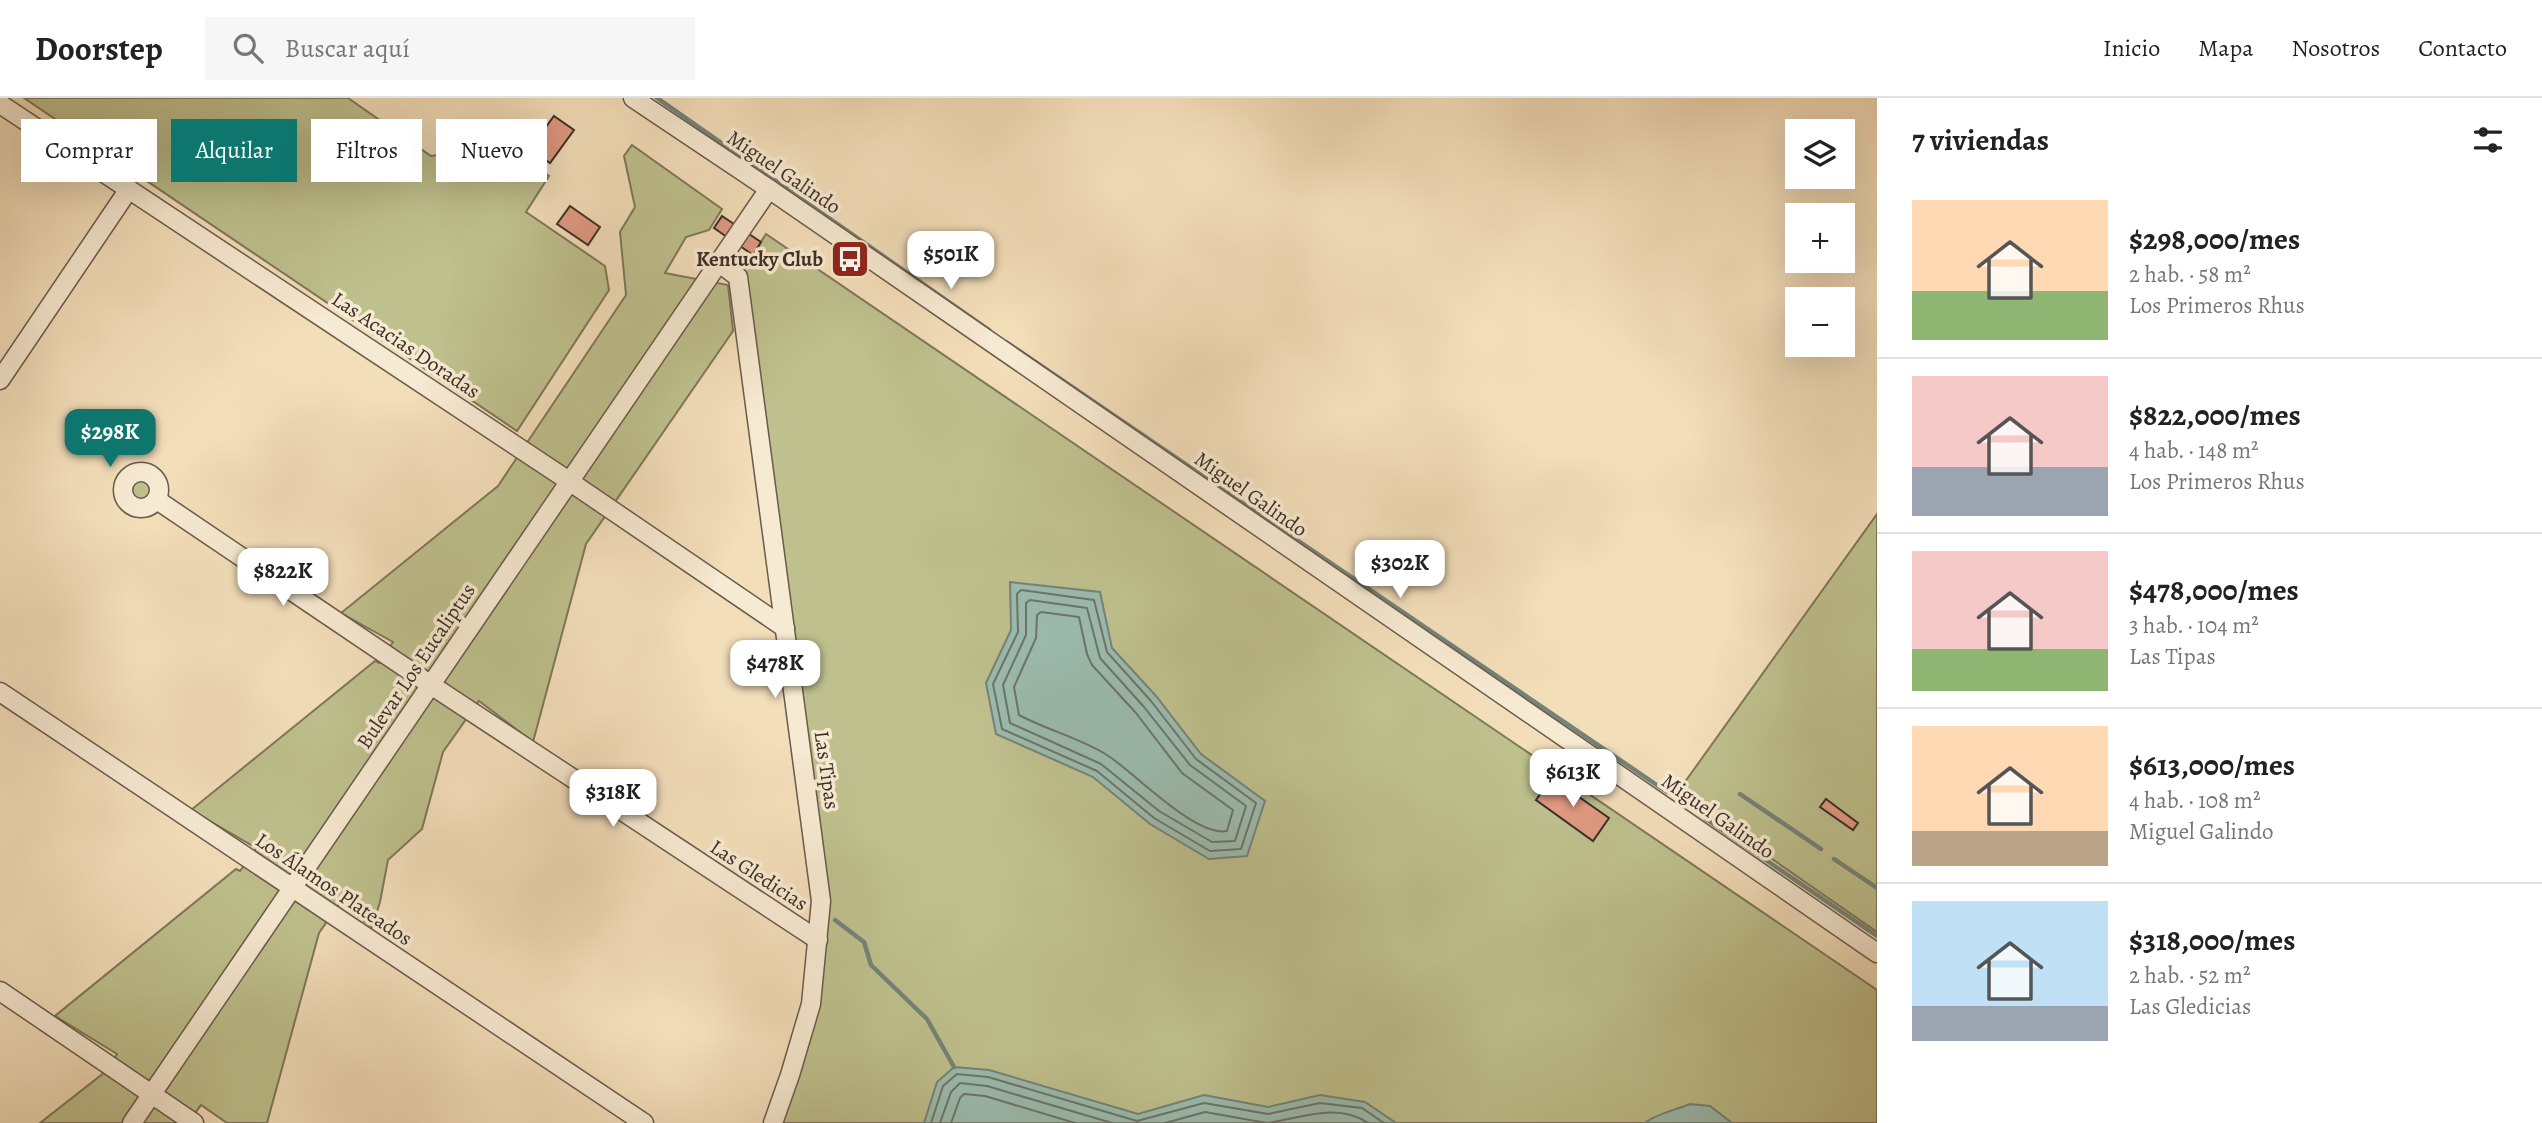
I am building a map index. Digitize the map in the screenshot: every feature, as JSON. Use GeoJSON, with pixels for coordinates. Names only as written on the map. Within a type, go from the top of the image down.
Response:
{"type":"FeatureCollection","features":[{"type":"Feature","properties":{"kind":"street","name":"Miguel Galindo"},"geometry":{"type":"LineString","coordinates":[[633,98],[1877,953]]}},
{"type":"Feature","properties":{"kind":"street","name":"Las Acacias Doradas"},"geometry":{"type":"LineString","coordinates":[[0,103],[569,481],[785,628]]}},
{"type":"Feature","properties":{"kind":"street"},"geometry":{"type":"LineString","coordinates":[[0,380],[129,189]]}},
{"type":"Feature","properties":{"kind":"street","name":"Bulevar Los Eucaliptus"},"geometry":{"type":"LineString","coordinates":[[132,1123],[769,189]]}},
{"type":"Feature","properties":{"kind":"street","name":"Las Tipas"},"geometry":{"type":"LineString","coordinates":[[718,262],[738,277],[821,901],[811,1004],[773,1123]]}},
{"type":"Feature","properties":{"kind":"street","name":"Las Gledicias"},"geometry":{"type":"LineString","coordinates":[[157,500],[430,685],[818,940]]}},
{"type":"Feature","properties":{"kind":"street","name":"Los Álamos Plateados"},"geometry":{"type":"LineString","coordinates":[[0,692],[644,1123]]}},
{"type":"Feature","properties":{"kind":"street"},"geometry":{"type":"LineString","coordinates":[[0,990],[194,1123]]}},
{"type":"Feature","properties":{"kind":"green space"},"geometry":{"type":"Polygon","coordinates":[[[24,98],[348,98],[378,119],[311,119],[311,182],[422,182],[422,150],[431,156],[436,155],[436,182],[545,182],[526,212],[605,266],[609,290],[517,431],[148,182],[157,182],[157,119],[55,119],[24,98]]]}},
{"type":"Feature","properties":{"kind":"green space"},"geometry":{"type":"Polygon","coordinates":[[[632,145],[722,209],[709,230],[686,237],[665,273],[728,285],[733,331],[586,544],[533,742],[479,701],[443,752],[422,829],[388,860],[372,927],[340,903],[319,933],[267,1123],[227,1123],[201,1105],[188,1123],[40,1123],[105,1072],[117,1054],[55,1016],[236,869],[240,871],[256,848],[191,810],[375,661],[379,663],[393,642],[341,613],[498,486],[626,295],[620,232],[635,207],[624,156],[632,145]]]}},
{"type":"Feature","properties":{"kind":"green space"},"geometry":{"type":"Polygon","coordinates":[[[766,234],[1877,990],[1877,1123],[773,1123],[818,940],[738,277],[766,234]]]}},
{"type":"Feature","properties":{"kind":"green space"},"geometry":{"type":"Polygon","coordinates":[[[141,475],[151,479],[155,489],[151,499],[141,503],[131,499],[127,489],[131,479],[141,475]]]}},
{"type":"Feature","properties":{"kind":"green space"},"geometry":{"type":"Polygon","coordinates":[[[1877,514],[1877,932],[1677,793],[1877,514]]]}},
{"type":"Feature","properties":{"kind":"water"},"geometry":{"type":"Polygon","coordinates":[[[1010,582],[1100,592],[1112,648],[1156,696],[1201,754],[1265,801],[1247,856],[1209,859],[1150,824],[1093,777],[996,734],[986,683],[1011,630],[1010,582]]]}},
{"type":"Feature","properties":{"kind":"water"},"geometry":{"type":"Polygon","coordinates":[[[954,1067],[989,1070],[1138,1114],[1204,1095],[1268,1107],[1320,1095],[1365,1102],[1396,1123],[924,1123],[937,1082],[954,1067]]]}},
{"type":"Feature","properties":{"kind":"water"},"geometry":{"type":"Polygon","coordinates":[[[1690,1104],[1710,1106],[1732,1123],[1645,1123],[1660,1115],[1690,1104]]]}},
{"type":"Feature","properties":{"kind":"building"},"geometry":{"type":"Polygon","coordinates":[[[554,116],[574,130],[550,163],[547,161],[547,126],[554,116]]]}},
{"type":"Feature","properties":{"kind":"building"},"geometry":{"type":"Polygon","coordinates":[[[570,206],[600,227],[588,245],[557,224],[570,206]]]}},
{"type":"Feature","properties":{"kind":"building"},"geometry":{"type":"Polygon","coordinates":[[[722,216],[761,242],[753,255],[714,228],[722,216]]]}},
{"type":"Feature","properties":{"kind":"building"},"geometry":{"type":"Polygon","coordinates":[[[1552,778],[1609,818],[1593,841],[1536,800],[1552,778]]]}},
{"type":"Feature","properties":{"kind":"building"},"geometry":{"type":"Polygon","coordinates":[[[1826,799],[1858,823],[1853,830],[1820,807],[1826,799]]]}},
{"type":"Feature","properties":{"kind":"waterway"},"geometry":{"type":"LineString","coordinates":[[657,98],[989,330]]}},
{"type":"Feature","properties":{"kind":"waterway"},"geometry":{"type":"LineString","coordinates":[[1006,342],[1667,792]]}},
{"type":"Feature","properties":{"kind":"waterway"},"geometry":{"type":"LineString","coordinates":[[1740,794],[1821,849]]}},
{"type":"Feature","properties":{"kind":"waterway"},"geometry":{"type":"LineString","coordinates":[[1706,819],[1877,936]]}},
{"type":"Feature","properties":{"kind":"waterway"},"geometry":{"type":"LineString","coordinates":[[1834,859],[1877,888]]}},
{"type":"Feature","properties":{"kind":"waterway"},"geometry":{"type":"LineString","coordinates":[[835,920],[864,942],[871,965],[927,1019],[954,1067]]}},
{"type":"Feature","properties":{"kind":"place","name":"Kentucky Club"},"geometry":{"type":"Point","coordinates":[850,259]}}]}
